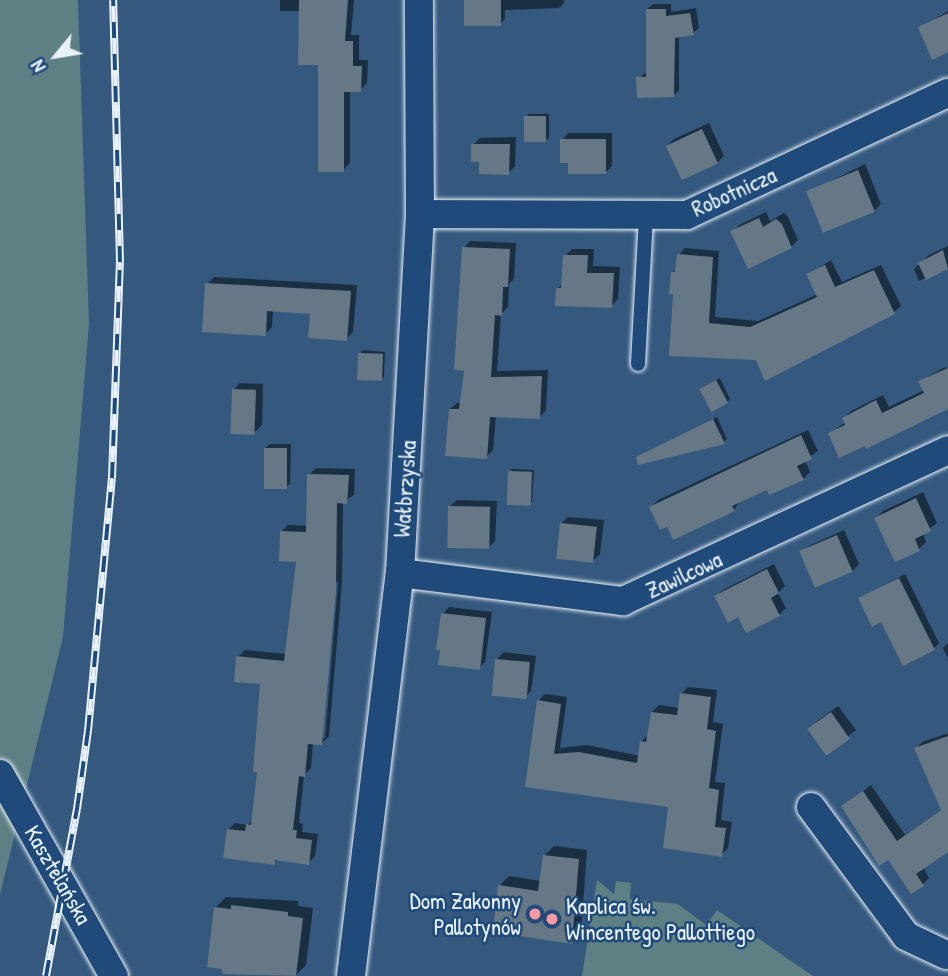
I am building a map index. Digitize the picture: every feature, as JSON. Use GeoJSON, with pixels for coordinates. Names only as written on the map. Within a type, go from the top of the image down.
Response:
{"type":"FeatureCollection","features":[{"type":"Feature","properties":{"kind":"street","name":"Wałbrzyska"},"geometry":{"type":"LineString","coordinates":[[351,976],[400,573],[419,214],[419,0]]}},
{"type":"Feature","properties":{"kind":"street","name":"Robotnicza"},"geometry":{"type":"LineString","coordinates":[[419,214],[646,217],[693,213],[948,93]]}},
{"type":"Feature","properties":{"kind":"street","name":"Zawilcowa"},"geometry":{"type":"LineString","coordinates":[[400,573],[623,601],[948,450]]}},
{"type":"Feature","properties":{"kind":"street","name":"Kasztelańska"},"geometry":{"type":"LineString","coordinates":[[0,774],[114,976]]}},
{"type":"Feature","properties":{"kind":"street"},"geometry":{"type":"LineString","coordinates":[[811,807],[906,936],[947,954]]}},
{"type":"Feature","properties":{"kind":"lane"},"geometry":{"type":"LineString","coordinates":[[638,365],[646,217]]}},
{"type":"Feature","properties":{"kind":"green space"},"geometry":{"type":"Polygon","coordinates":[[[0,0],[78,0],[89,324],[63,637],[0,895],[0,0]]]}},
{"type":"Feature","properties":{"kind":"green space"},"geometry":{"type":"Polygon","coordinates":[[[597,880],[614,894],[616,881],[631,883],[630,899],[678,904],[706,925],[717,910],[813,976],[582,976],[597,880]]]}},
{"type":"Feature","properties":{"kind":"building"},"geometry":{"type":"Polygon","coordinates":[[[299,0],[348,0],[345,41],[353,41],[353,66],[362,66],[361,92],[344,92],[344,172],[318,172],[318,65],[298,65],[299,0]]]}},
{"type":"Feature","properties":{"kind":"building"},"geometry":{"type":"Polygon","coordinates":[[[464,0],[501,0],[501,26],[464,26],[464,0]]]}},
{"type":"Feature","properties":{"kind":"building"},"geometry":{"type":"Polygon","coordinates":[[[646,9],[666,9],[666,16],[690,13],[694,35],[675,38],[674,97],[637,98],[636,76],[646,77],[646,9]]]}},
{"type":"Feature","properties":{"kind":"building"},"geometry":{"type":"Polygon","coordinates":[[[948,13],[948,52],[932,60],[918,27],[948,13]]]}},
{"type":"Feature","properties":{"kind":"building"},"geometry":{"type":"Polygon","coordinates":[[[524,116],[546,116],[546,142],[524,142],[524,116]]]}},
{"type":"Feature","properties":{"kind":"building"},"geometry":{"type":"Polygon","coordinates":[[[702,129],[718,163],[682,180],[666,146],[702,129]]]}},
{"type":"Feature","properties":{"kind":"building"},"geometry":{"type":"Polygon","coordinates":[[[560,139],[606,139],[606,174],[568,174],[568,163],[560,163],[560,139]]]}},
{"type":"Feature","properties":{"kind":"building"},"geometry":{"type":"Polygon","coordinates":[[[471,144],[510,144],[509,175],[479,174],[479,162],[471,162],[471,144]]]}},
{"type":"Feature","properties":{"kind":"building"},"geometry":{"type":"Polygon","coordinates":[[[858,170],[875,212],[823,233],[806,191],[858,170]]]}},
{"type":"Feature","properties":{"kind":"building"},"geometry":{"type":"Polygon","coordinates":[[[759,218],[763,227],[776,219],[782,224],[792,248],[748,269],[730,231],[759,218]]]}},
{"type":"Feature","properties":{"kind":"building"},"geometry":{"type":"Polygon","coordinates":[[[462,247],[510,249],[508,287],[503,287],[502,316],[495,315],[491,377],[542,376],[540,419],[490,417],[487,459],[445,456],[449,409],[459,409],[464,371],[454,370],[462,247]]]}},
{"type":"Feature","properties":{"kind":"building"},"geometry":{"type":"Polygon","coordinates":[[[943,250],[948,269],[926,280],[918,263],[943,250]]]}},
{"type":"Feature","properties":{"kind":"building"},"geometry":{"type":"Polygon","coordinates":[[[677,254],[713,257],[709,323],[750,327],[817,297],[806,274],[825,265],[835,287],[874,270],[895,314],[765,381],[756,360],[669,356],[673,294],[669,294],[671,272],[675,272],[677,254]]]}},
{"type":"Feature","properties":{"kind":"building"},"geometry":{"type":"Polygon","coordinates":[[[563,255],[588,255],[587,273],[614,273],[612,308],[555,306],[556,288],[561,288],[563,255]]]}},
{"type":"Feature","properties":{"kind":"building"},"geometry":{"type":"Polygon","coordinates":[[[205,283],[351,291],[347,341],[308,338],[310,314],[267,311],[266,336],[202,332],[205,283]]]}},
{"type":"Feature","properties":{"kind":"building"},"geometry":{"type":"Polygon","coordinates":[[[358,353],[383,354],[382,381],[357,380],[358,353]]]}},
{"type":"Feature","properties":{"kind":"building"},"geometry":{"type":"Polygon","coordinates":[[[948,368],[948,409],[866,449],[865,446],[839,458],[828,433],[845,425],[842,418],[876,400],[882,413],[924,393],[918,381],[948,368]]]}},
{"type":"Feature","properties":{"kind":"building"},"geometry":{"type":"Polygon","coordinates":[[[716,380],[728,403],[711,412],[699,389],[716,380]]]}},
{"type":"Feature","properties":{"kind":"building"},"geometry":{"type":"Polygon","coordinates":[[[232,389],[256,390],[254,435],[230,434],[232,389]]]}},
{"type":"Feature","properties":{"kind":"building"},"geometry":{"type":"Polygon","coordinates":[[[713,419],[725,444],[638,465],[636,457],[713,419]]]}},
{"type":"Feature","properties":{"kind":"building"},"geometry":{"type":"Polygon","coordinates":[[[801,435],[812,459],[797,466],[804,480],[769,495],[767,490],[732,506],[735,511],[673,540],[667,527],[660,530],[649,507],[801,435]]]}},
{"type":"Feature","properties":{"kind":"building"},"geometry":{"type":"Polygon","coordinates":[[[264,448],[287,448],[287,489],[264,489],[264,448]]]}},
{"type":"Feature","properties":{"kind":"building"},"geometry":{"type":"Polygon","coordinates":[[[508,471],[532,472],[531,506],[507,505],[508,471]]]}},
{"type":"Feature","properties":{"kind":"building"},"geometry":{"type":"Polygon","coordinates":[[[307,474],[349,475],[347,504],[337,503],[336,591],[322,745],[308,744],[305,777],[299,776],[293,830],[297,830],[296,838],[312,840],[309,865],[275,860],[275,865],[223,858],[227,829],[245,831],[246,824],[251,825],[257,772],[253,772],[260,684],[234,682],[236,656],[284,661],[296,562],[279,561],[280,531],[306,532],[307,474]]]}},
{"type":"Feature","properties":{"kind":"building"},"geometry":{"type":"Polygon","coordinates":[[[916,498],[931,531],[915,539],[920,551],[895,562],[874,518],[916,498]]]}},
{"type":"Feature","properties":{"kind":"building"},"geometry":{"type":"Polygon","coordinates":[[[448,506],[490,507],[489,549],[447,548],[448,506]]]}},
{"type":"Feature","properties":{"kind":"building"},"geometry":{"type":"Polygon","coordinates":[[[560,523],[597,527],[593,563],[556,559],[560,523]]]}},
{"type":"Feature","properties":{"kind":"building"},"geometry":{"type":"Polygon","coordinates":[[[837,535],[853,572],[815,588],[799,551],[837,535]]]}},
{"type":"Feature","properties":{"kind":"building"},"geometry":{"type":"Polygon","coordinates":[[[767,569],[779,593],[771,598],[780,616],[746,633],[738,617],[728,623],[714,596],[767,569]]]}},
{"type":"Feature","properties":{"kind":"building"},"geometry":{"type":"Polygon","coordinates":[[[899,578],[935,650],[903,666],[881,622],[872,627],[858,598],[899,578]]]}},
{"type":"Feature","properties":{"kind":"building"},"geometry":{"type":"Polygon","coordinates":[[[441,613],[486,618],[480,670],[438,665],[440,650],[436,650],[441,613]]]}},
{"type":"Feature","properties":{"kind":"building"},"geometry":{"type":"Polygon","coordinates":[[[495,659],[530,662],[527,699],[492,696],[495,659]]]}},
{"type":"Feature","properties":{"kind":"building"},"geometry":{"type":"Polygon","coordinates":[[[680,693],[711,697],[707,729],[716,731],[709,788],[719,790],[715,827],[726,828],[722,857],[663,848],[668,807],[525,787],[537,700],[561,704],[554,754],[579,752],[637,763],[640,741],[646,742],[651,712],[677,715],[680,693]]]}},
{"type":"Feature","properties":{"kind":"building"},"geometry":{"type":"Polygon","coordinates":[[[831,712],[850,739],[826,756],[807,729],[831,712]]]}},
{"type":"Feature","properties":{"kind":"building"},"geometry":{"type":"Polygon","coordinates":[[[948,736],[948,852],[916,874],[924,886],[911,894],[888,860],[879,866],[841,806],[863,791],[897,841],[941,810],[914,748],[948,736]]]}},
{"type":"Feature","properties":{"kind":"building","name":"Dom Zakonny Pallotynów"},"geometry":{"type":"Polygon","coordinates":[[[543,855],[579,859],[572,944],[493,932],[498,885],[538,891],[543,855]]]}},
{"type":"Feature","properties":{"kind":"building"},"geometry":{"type":"Polygon","coordinates":[[[231,905],[288,912],[288,916],[303,918],[296,976],[222,974],[222,969],[207,967],[214,907],[231,909],[231,905]]]}},
{"type":"Feature","properties":{"kind":"railway"},"geometry":{"type":"LineString","coordinates":[[46,976],[77,809],[88,731],[112,478],[120,262],[113,0]]}},
{"type":"Feature","properties":{"kind":"place","name":"Dom Zakonny Pallotynów"},"geometry":{"type":"Point","coordinates":[535,914]}},
{"type":"Feature","properties":{"kind":"place","name":"Kaplica św. Wincentego Pallottiego"},"geometry":{"type":"Point","coordinates":[552,919]}}]}
